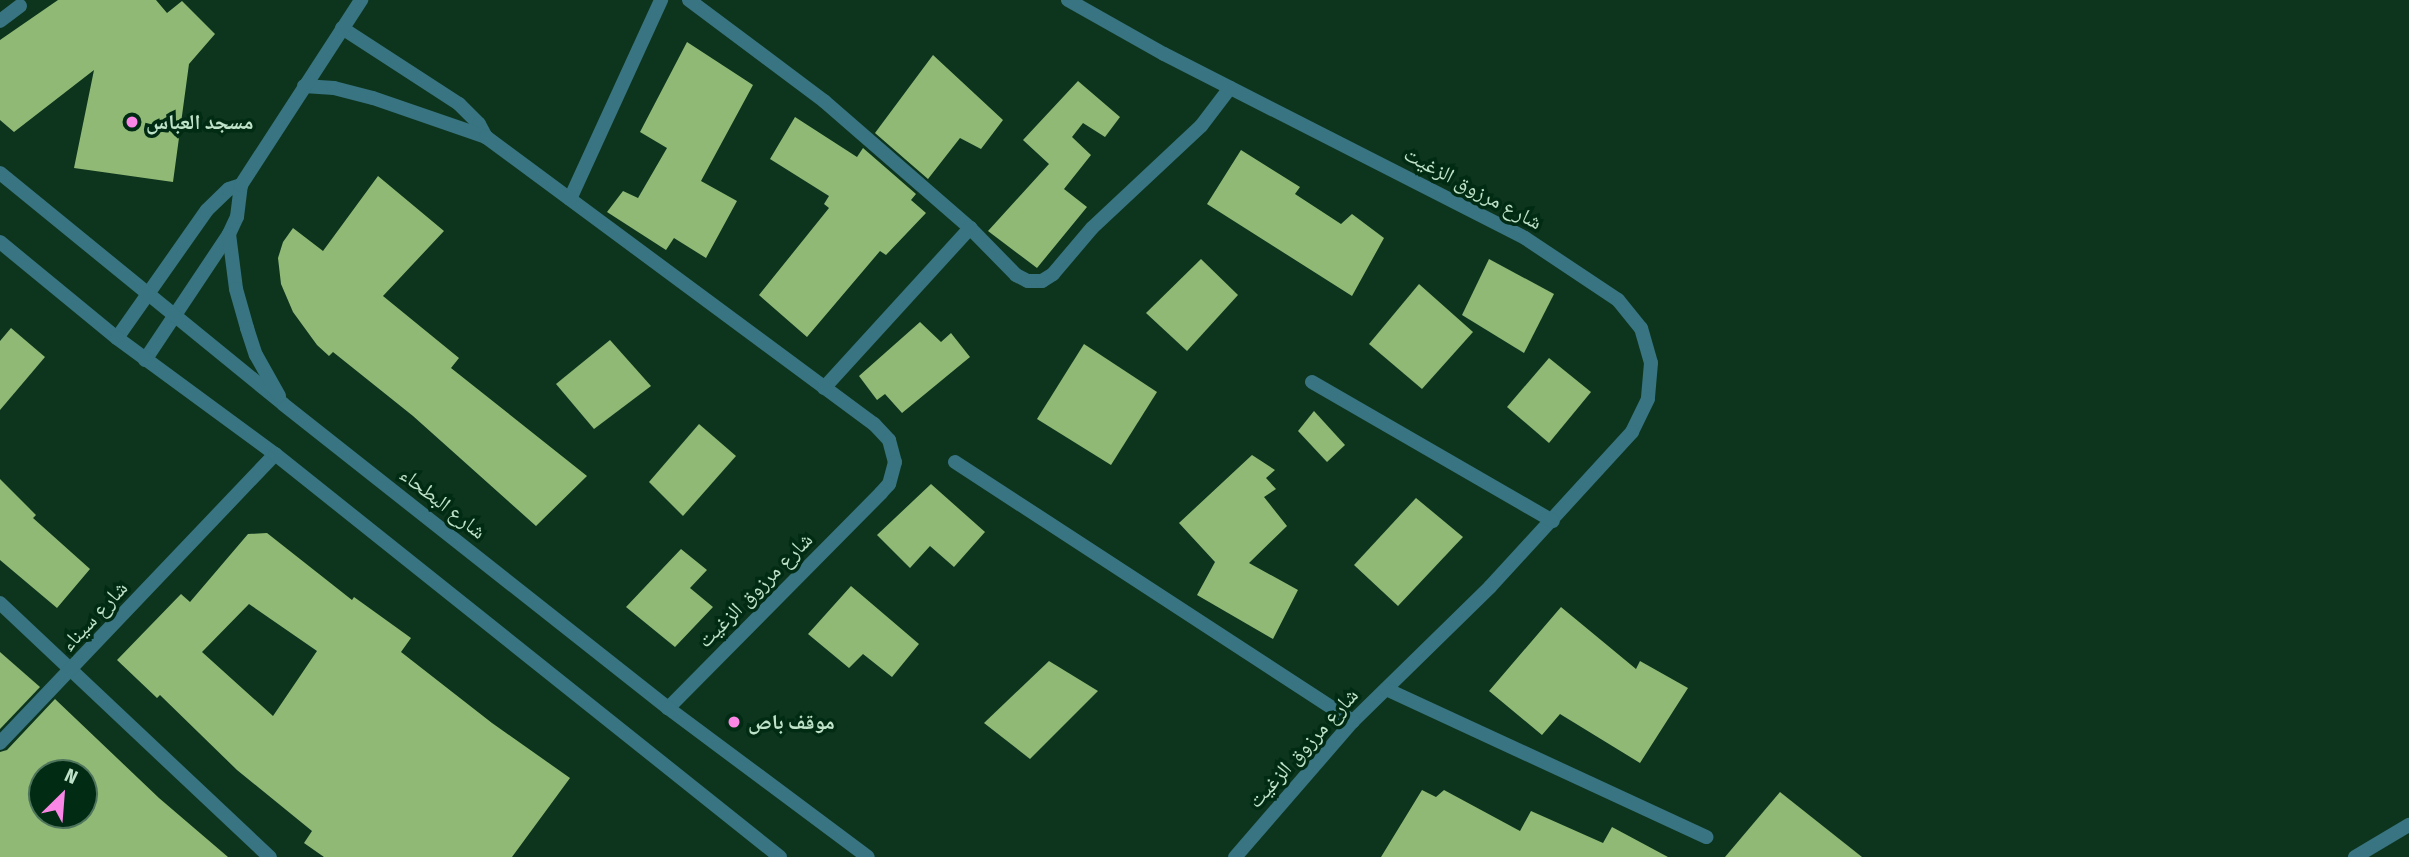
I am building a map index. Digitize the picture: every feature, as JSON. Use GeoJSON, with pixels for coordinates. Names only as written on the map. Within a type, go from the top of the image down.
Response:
{"type":"FeatureCollection","features":[{"type":"Feature","properties":{"kind":"street"},"geometry":{"type":"LineString","coordinates":[[145,360],[229,234],[237,217],[241,185],[361,0]]}},
{"type":"Feature","properties":{"kind":"street"},"geometry":{"type":"LineString","coordinates":[[570,199],[661,0]]}},
{"type":"Feature","properties":{"kind":"street"},"geometry":{"type":"LineString","coordinates":[[689,0],[824,101],[970,228],[1021,279],[1035,282],[1048,278],[1092,228],[1176,151],[1230,88]]}},
{"type":"Feature","properties":{"kind":"street","name":"شارع مرزوق الزغيت"},"geometry":{"type":"LineString","coordinates":[[1068,0],[1230,88],[1505,227],[1565,263],[1618,300],[1630,313],[1647,345],[1651,382],[1648,399],[1632,432],[1553,521],[1353,721],[1235,857]]}},
{"type":"Feature","properties":{"kind":"street"},"geometry":{"type":"LineString","coordinates":[[0,21],[20,6]]}},
{"type":"Feature","properties":{"kind":"street"},"geometry":{"type":"LineString","coordinates":[[342,28],[458,104],[479,124],[486,136]]}},
{"type":"Feature","properties":{"kind":"street"},"geometry":{"type":"LineString","coordinates":[[304,86],[334,88],[486,136]]}},
{"type":"Feature","properties":{"kind":"street","name":"شارع مرزوق الزغيت"},"geometry":{"type":"LineString","coordinates":[[486,136],[874,424],[889,440],[895,462],[889,484],[668,708]]}},
{"type":"Feature","properties":{"kind":"street","name":"شارع البطحاء"},"geometry":{"type":"LineString","coordinates":[[0,173],[283,404],[668,708],[867,857]]}},
{"type":"Feature","properties":{"kind":"street"},"geometry":{"type":"LineString","coordinates":[[117,338],[206,210],[229,190],[241,185]]}},
{"type":"Feature","properties":{"kind":"street"},"geometry":{"type":"LineString","coordinates":[[824,388],[970,228]]}},
{"type":"Feature","properties":{"kind":"street"},"geometry":{"type":"LineString","coordinates":[[229,234],[236,289],[247,328],[256,355],[283,404]]}},
{"type":"Feature","properties":{"kind":"street"},"geometry":{"type":"LineString","coordinates":[[0,242],[145,360],[275,454],[780,857]]}},
{"type":"Feature","properties":{"kind":"street"},"geometry":{"type":"LineString","coordinates":[[1312,382],[1553,521]]}},
{"type":"Feature","properties":{"kind":"street","name":"شارع سيناء"},"geometry":{"type":"LineString","coordinates":[[270,857],[73,668],[275,454]]}},
{"type":"Feature","properties":{"kind":"street"},"geometry":{"type":"LineString","coordinates":[[955,462],[1353,721]]}},
{"type":"Feature","properties":{"kind":"street"},"geometry":{"type":"LineString","coordinates":[[0,603],[73,668],[0,743]]}},
{"type":"Feature","properties":{"kind":"street"},"geometry":{"type":"LineString","coordinates":[[1386,689],[1707,837]]}},
{"type":"Feature","properties":{"kind":"street"},"geometry":{"type":"LineString","coordinates":[[2355,857],[2409,825]]}},
{"type":"Feature","properties":{"kind":"building"},"geometry":{"type":"Polygon","coordinates":[[[58,0],[156,0],[167,13],[182,1],[215,34],[189,64],[173,182],[74,168],[94,70],[14,132],[0,120],[0,40],[58,0]]]}},
{"type":"Feature","properties":{"kind":"building"},"geometry":{"type":"Polygon","coordinates":[[[687,42],[753,85],[701,181],[737,201],[706,258],[674,238],[666,250],[607,212],[623,191],[638,198],[667,148],[640,132],[687,42]]]}},
{"type":"Feature","properties":{"kind":"building"},"geometry":{"type":"Polygon","coordinates":[[[933,55],[1003,120],[981,149],[960,138],[928,179],[875,133],[933,55]]]}},
{"type":"Feature","properties":{"kind":"building"},"geometry":{"type":"Polygon","coordinates":[[[1078,81],[1120,117],[1105,137],[1083,123],[1072,137],[1091,155],[1064,189],[1087,207],[1037,268],[988,231],[1049,164],[1023,140],[1078,81]]]}},
{"type":"Feature","properties":{"kind":"building"},"geometry":{"type":"Polygon","coordinates":[[[795,117],[857,157],[863,148],[916,194],[911,200],[926,213],[886,255],[880,251],[807,337],[759,295],[829,208],[824,204],[829,196],[770,159],[795,117]]]}},
{"type":"Feature","properties":{"kind":"building"},"geometry":{"type":"Polygon","coordinates":[[[1241,150],[1300,187],[1295,194],[1341,224],[1352,214],[1384,238],[1352,296],[1207,204],[1241,150]]]}},
{"type":"Feature","properties":{"kind":"building"},"geometry":{"type":"Polygon","coordinates":[[[378,176],[444,231],[383,296],[459,358],[451,368],[587,476],[536,526],[413,416],[333,352],[329,356],[317,345],[293,312],[281,284],[278,258],[283,242],[293,228],[323,251],[378,176]]]}},
{"type":"Feature","properties":{"kind":"building"},"geometry":{"type":"Polygon","coordinates":[[[1201,259],[1238,295],[1187,351],[1146,313],[1201,259]]]}},
{"type":"Feature","properties":{"kind":"building"},"geometry":{"type":"Polygon","coordinates":[[[1489,259],[1554,294],[1524,353],[1462,315],[1489,259]]]}},
{"type":"Feature","properties":{"kind":"building"},"geometry":{"type":"Polygon","coordinates":[[[1419,284],[1473,332],[1422,389],[1369,344],[1419,284]]]}},
{"type":"Feature","properties":{"kind":"building"},"geometry":{"type":"Polygon","coordinates":[[[920,322],[941,342],[951,333],[970,357],[902,413],[885,394],[877,400],[859,376],[920,322]]]}},
{"type":"Feature","properties":{"kind":"building"},"geometry":{"type":"Polygon","coordinates":[[[11,328],[45,357],[0,410],[0,341],[11,328]]]}},
{"type":"Feature","properties":{"kind":"building"},"geometry":{"type":"Polygon","coordinates":[[[610,340],[651,386],[594,429],[556,384],[610,340]]]}},
{"type":"Feature","properties":{"kind":"building"},"geometry":{"type":"Polygon","coordinates":[[[1084,344],[1157,392],[1111,465],[1037,419],[1084,344]]]}},
{"type":"Feature","properties":{"kind":"building"},"geometry":{"type":"Polygon","coordinates":[[[1549,358],[1591,392],[1549,443],[1507,407],[1549,358]]]}},
{"type":"Feature","properties":{"kind":"building"},"geometry":{"type":"Polygon","coordinates":[[[1314,411],[1345,445],[1327,462],[1298,431],[1314,411]]]}},
{"type":"Feature","properties":{"kind":"building"},"geometry":{"type":"Polygon","coordinates":[[[699,424],[736,456],[683,516],[649,482],[699,424]]]}},
{"type":"Feature","properties":{"kind":"building"},"geometry":{"type":"Polygon","coordinates":[[[1252,455],[1275,470],[1266,478],[1276,489],[1264,497],[1287,526],[1249,563],[1298,590],[1273,639],[1197,595],[1215,562],[1179,523],[1252,455]]]}},
{"type":"Feature","properties":{"kind":"building"},"geometry":{"type":"Polygon","coordinates":[[[0,479],[36,515],[33,518],[90,569],[57,608],[0,560],[0,479]]]}},
{"type":"Feature","properties":{"kind":"building"},"geometry":{"type":"Polygon","coordinates":[[[931,484],[985,532],[954,567],[930,546],[910,568],[877,535],[931,484]]]}},
{"type":"Feature","properties":{"kind":"building"},"geometry":{"type":"Polygon","coordinates":[[[1416,498],[1463,537],[1398,606],[1354,565],[1416,498]]]}},
{"type":"Feature","properties":{"kind":"building"},"geometry":{"type":"Polygon","coordinates":[[[267,533],[352,600],[354,597],[411,638],[401,652],[492,723],[570,778],[512,857],[324,857],[304,843],[312,831],[237,770],[160,695],[157,698],[117,660],[181,594],[190,602],[248,534],[267,533]],[[249,604],[202,652],[273,716],[317,651],[249,604]]]}},
{"type":"Feature","properties":{"kind":"building"},"geometry":{"type":"Polygon","coordinates":[[[681,549],[707,570],[690,588],[713,607],[675,647],[626,607],[681,549]]]}},
{"type":"Feature","properties":{"kind":"building"},"geometry":{"type":"Polygon","coordinates":[[[851,586],[919,644],[892,677],[863,654],[849,668],[808,634],[851,586]]]}},
{"type":"Feature","properties":{"kind":"building"},"geometry":{"type":"Polygon","coordinates":[[[1561,607],[1636,669],[1640,661],[1688,688],[1640,763],[1560,714],[1542,735],[1489,691],[1561,607]]]}},
{"type":"Feature","properties":{"kind":"building"},"geometry":{"type":"Polygon","coordinates":[[[0,652],[40,687],[0,729],[0,652]]]}},
{"type":"Feature","properties":{"kind":"building"},"geometry":{"type":"Polygon","coordinates":[[[1049,661],[1098,691],[1030,759],[984,723],[1049,661]]]}},
{"type":"Feature","properties":{"kind":"building"},"geometry":{"type":"Polygon","coordinates":[[[55,699],[159,798],[228,857],[0,857],[0,752],[7,750],[55,699]]]}},
{"type":"Feature","properties":{"kind":"building"},"geometry":{"type":"Polygon","coordinates":[[[1422,790],[1436,797],[1444,790],[1520,831],[1531,811],[1603,843],[1612,827],[1668,857],[1381,857],[1422,790]]]}},
{"type":"Feature","properties":{"kind":"building"},"geometry":{"type":"Polygon","coordinates":[[[1780,792],[1862,857],[1725,857],[1780,792]]]}},
{"type":"Feature","properties":{"kind":"place","name":"مسجد العباس"},"geometry":{"type":"Point","coordinates":[132,122]}},
{"type":"Feature","properties":{"kind":"place","name":"موقف باص"},"geometry":{"type":"Point","coordinates":[734,722]}}]}
